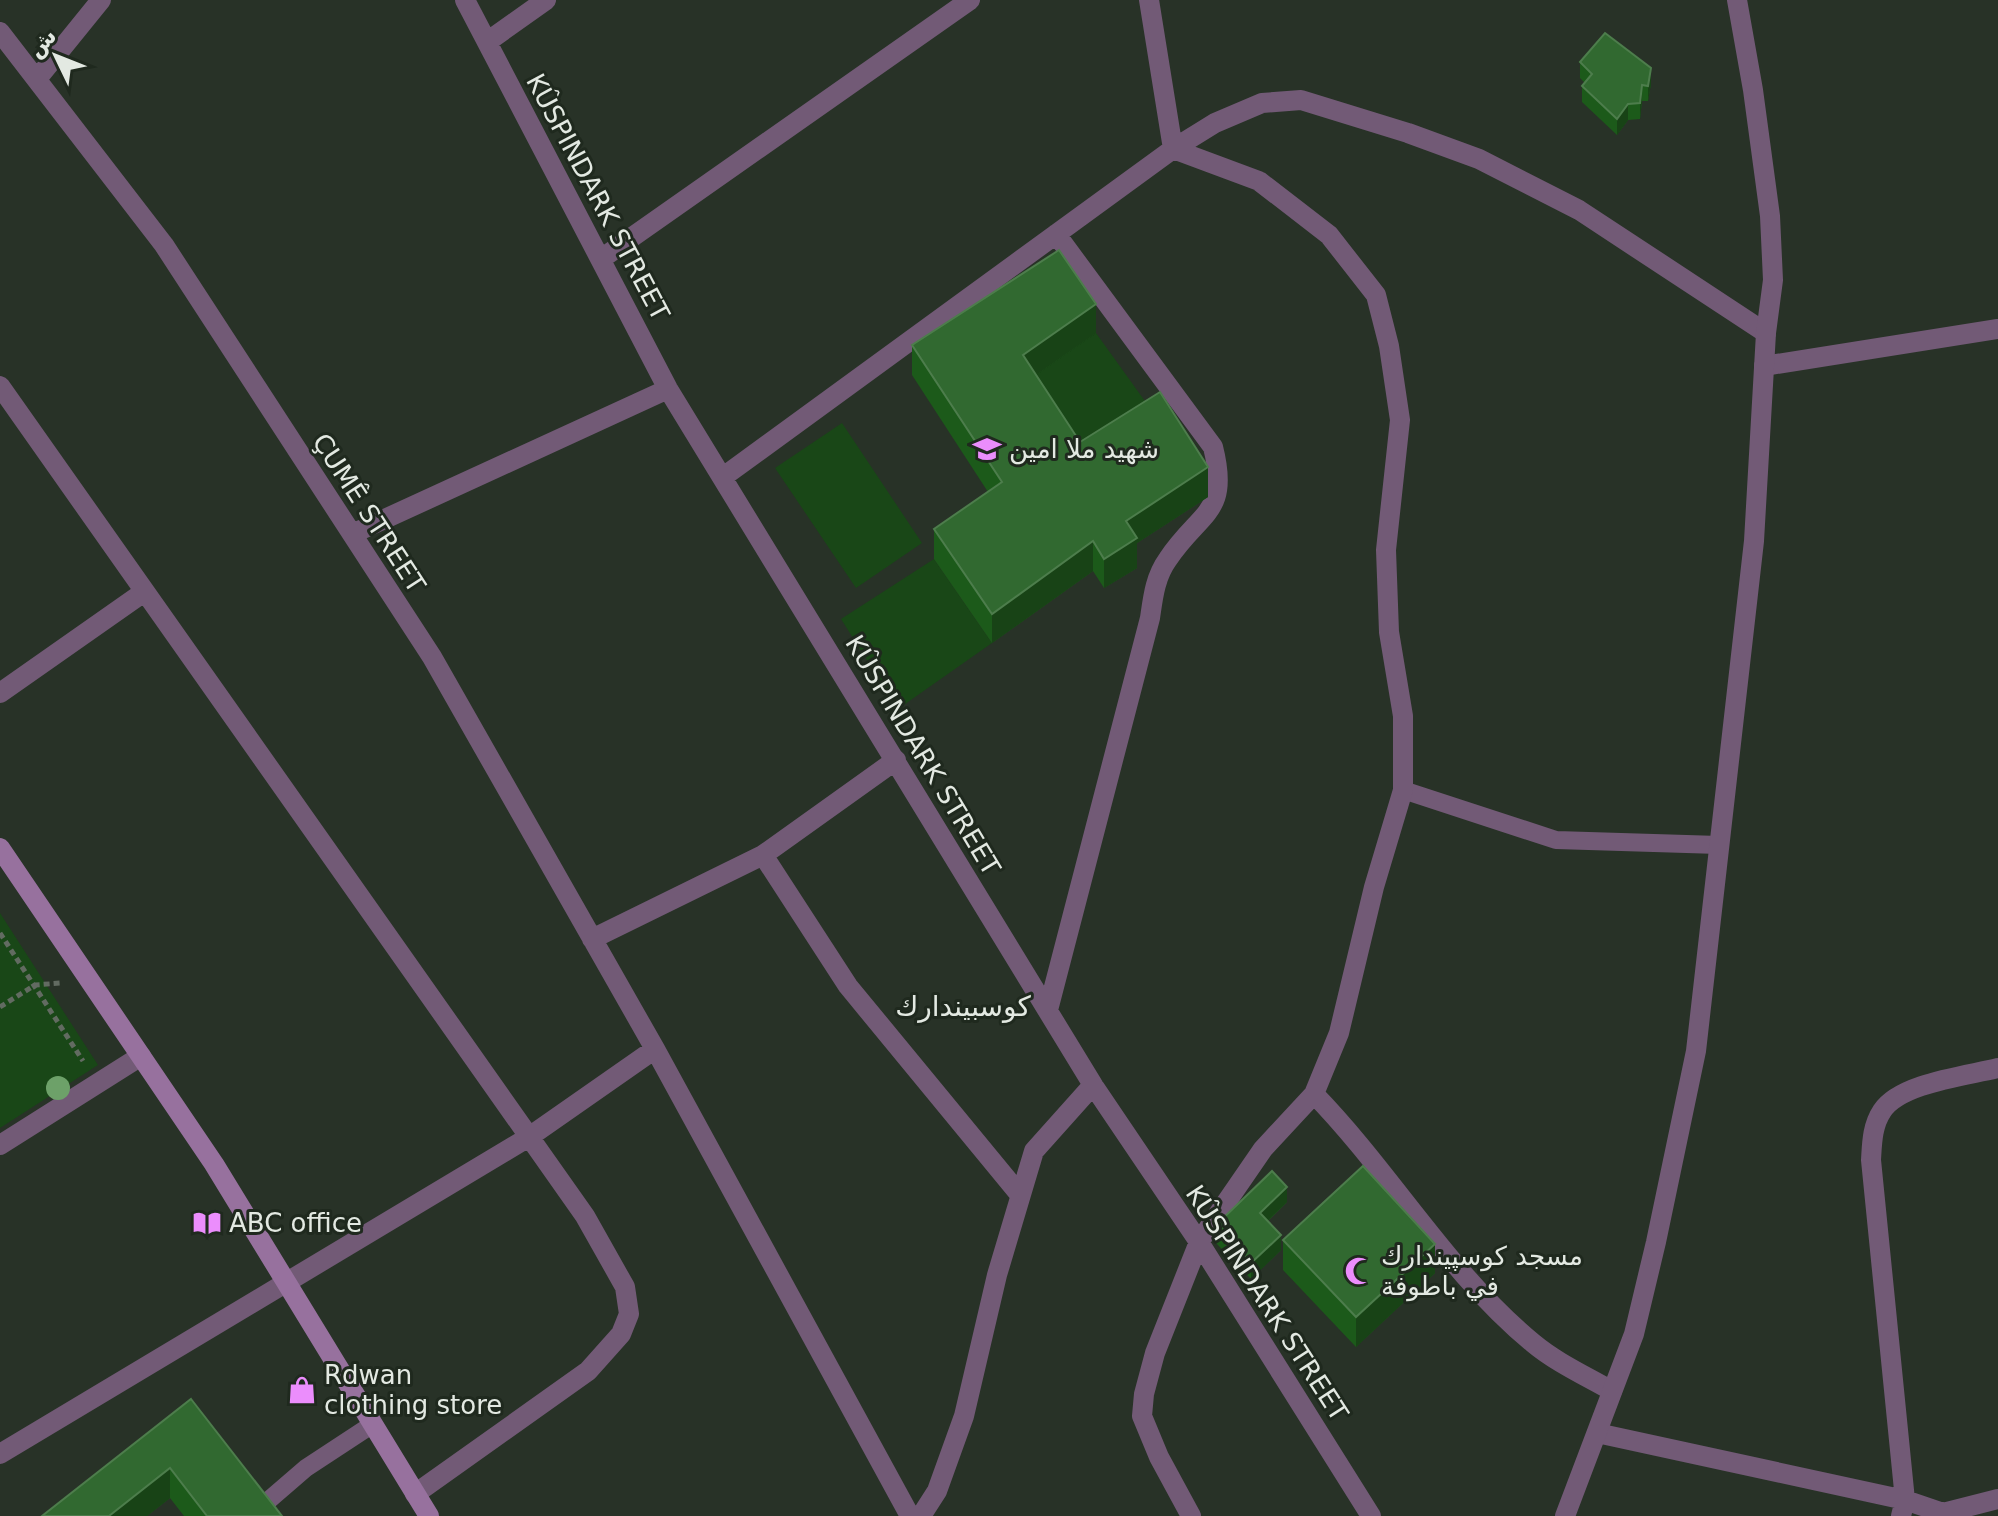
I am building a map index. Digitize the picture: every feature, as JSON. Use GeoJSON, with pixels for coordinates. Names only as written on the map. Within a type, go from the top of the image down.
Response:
{"type":"FeatureCollection","features":[{"type":"Feature","properties":{"kind":"main road"},"geometry":{"type":"LineString","coordinates":[[0,848],[214,1164],[429,1516]]}},
{"type":"Feature","properties":{"kind":"street"},"geometry":{"type":"LineString","coordinates":[[37,79],[101,0]]}},
{"type":"Feature","properties":{"kind":"street","name":"KÛSPINDARK STREET"},"geometry":{"type":"LineString","coordinates":[[465,0],[668,389],[1093,1085],[1199,1242],[1371,1516]]}},
{"type":"Feature","properties":{"kind":"street"},"geometry":{"type":"LineString","coordinates":[[487,42],[546,0]]}},
{"type":"Feature","properties":{"kind":"street"},"geometry":{"type":"LineString","coordinates":[[601,259],[970,0]]}},
{"type":"Feature","properties":{"kind":"street"},"geometry":{"type":"LineString","coordinates":[[1149,0],[1173,149]]}},
{"type":"Feature","properties":{"kind":"street"},"geometry":{"type":"LineString","coordinates":[[1565,1516],[1634,1334],[1696,1051],[1754,541],[1766,333],[1773,280],[1770,216],[1737,0]]}},
{"type":"Feature","properties":{"kind":"street","name":"ÇUMÊ STREET"},"geometry":{"type":"LineString","coordinates":[[0,32],[164,245],[432,657],[655,1049],[910,1516]]}},
{"type":"Feature","properties":{"kind":"street"},"geometry":{"type":"LineString","coordinates":[[723,477],[1173,149],[1215,123],[1262,103],[1301,100],[1394,128],[1479,159],[1579,210],[1766,333]]}},
{"type":"Feature","properties":{"kind":"street"},"geometry":{"type":"LineString","coordinates":[[1173,149],[1259,181],[1329,235],[1376,295],[1389,346],[1400,420],[1386,550],[1389,632],[1403,716],[1403,790],[1374,887],[1339,1033],[1314,1094],[1263,1149],[1199,1242],[1155,1353],[1144,1394],[1142,1416],[1159,1457],[1191,1516]]}},
{"type":"Feature","properties":{"kind":"street"},"geometry":{"type":"LineString","coordinates":[[1048,1010],[1150,618],[1156,581],[1168,559],[1207,514],[1218,494],[1220,475],[1213,447],[1056,234]]}},
{"type":"Feature","properties":{"kind":"street"},"geometry":{"type":"LineString","coordinates":[[1764,366],[1998,329]]}},
{"type":"Feature","properties":{"kind":"street"},"geometry":{"type":"LineString","coordinates":[[0,386],[585,1216],[625,1287],[629,1314],[621,1334],[588,1371],[415,1494]]}},
{"type":"Feature","properties":{"kind":"street"},"geometry":{"type":"LineString","coordinates":[[352,534],[668,389]]}},
{"type":"Feature","properties":{"kind":"street"},"geometry":{"type":"LineString","coordinates":[[0,693],[144,592]]}},
{"type":"Feature","properties":{"kind":"street"},"geometry":{"type":"LineString","coordinates":[[592,939],[763,855],[896,760]]}},
{"type":"Feature","properties":{"kind":"street"},"geometry":{"type":"LineString","coordinates":[[763,855],[848,986],[1020,1195]]}},
{"type":"Feature","properties":{"kind":"street"},"geometry":{"type":"LineString","coordinates":[[0,1454],[529,1137],[655,1049]]}},
{"type":"Feature","properties":{"kind":"street"},"geometry":{"type":"LineString","coordinates":[[0,1145],[141,1056]]}},
{"type":"Feature","properties":{"kind":"street"},"geometry":{"type":"LineString","coordinates":[[1903,1508],[1871,1160],[1872,1134],[1882,1111],[1895,1098],[1916,1088],[1998,1068]]}},
{"type":"Feature","properties":{"kind":"street"},"geometry":{"type":"LineString","coordinates":[[921,1516],[937,1491],[964,1416],[997,1275],[1034,1151],[1093,1085]]}},
{"type":"Feature","properties":{"kind":"street"},"geometry":{"type":"LineString","coordinates":[[1314,1094],[1347,1128],[1500,1314],[1535,1345],[1612,1391]]}},
{"type":"Feature","properties":{"kind":"street"},"geometry":{"type":"LineString","coordinates":[[1597,1433],[1903,1508],[1943,1513],[1998,1499]]}},
{"type":"Feature","properties":{"kind":"lane"},"geometry":{"type":"LineString","coordinates":[[1403,790],[1556,840],[1719,845]]}},
{"type":"Feature","properties":{"kind":"lane"},"geometry":{"type":"LineString","coordinates":[[255,1512],[306,1468],[373,1424]]}},
{"type":"Feature","properties":{"kind":"path"},"geometry":{"type":"LineString","coordinates":[[0,933],[86,1064]]}},
{"type":"Feature","properties":{"kind":"path"},"geometry":{"type":"LineString","coordinates":[[0,1007],[35,985],[89,980]]}},
{"type":"Feature","properties":{"kind":"green space"},"geometry":{"type":"Polygon","coordinates":[[[1096,333],[1160,422],[1080,472],[1023,384],[1096,333]]]}},
{"type":"Feature","properties":{"kind":"green space"},"geometry":{"type":"Polygon","coordinates":[[[842,423],[922,543],[856,588],[775,468],[842,423]]]}},
{"type":"Feature","properties":{"kind":"green space"},"geometry":{"type":"Polygon","coordinates":[[[934,559],[992,643],[898,709],[841,619],[934,559]]]}},
{"type":"Feature","properties":{"kind":"green space"},"geometry":{"type":"Polygon","coordinates":[[[0,913],[98,1065],[0,1128],[0,913]]]}},
{"type":"Feature","properties":{"kind":"building"},"geometry":{"type":"Polygon","coordinates":[[[1605,33],[1651,68],[1648,86],[1642,85],[1640,103],[1628,104],[1617,119],[1582,86],[1592,74],[1580,62],[1605,33]]]}},
{"type":"Feature","properties":{"kind":"building"},"geometry":{"type":"Polygon","coordinates":[[[1059,250],[1096,304],[1023,355],[1080,442],[1160,392],[1208,467],[1126,521],[1137,538],[1104,559],[1093,541],[992,614],[934,529],[1002,482],[912,345],[1059,250]]]}},
{"type":"Feature","properties":{"kind":"building","name":"مسجد كوسپيندارك في باطوفة"},"geometry":{"type":"Polygon","coordinates":[[[1363,1166],[1435,1244],[1356,1317],[1283,1240],[1363,1166]]]}},
{"type":"Feature","properties":{"kind":"building"},"geometry":{"type":"Polygon","coordinates":[[[1272,1171],[1287,1187],[1260,1213],[1281,1235],[1251,1263],[1215,1226],[1272,1171]]]}},
{"type":"Feature","properties":{"kind":"building"},"geometry":{"type":"Polygon","coordinates":[[[191,1399],[282,1516],[207,1516],[170,1468],[109,1516],[42,1516],[191,1399]]]}},
{"type":"Feature","properties":{"kind":"place","name":"شهيد ملا امين"},"geometry":{"type":"Point","coordinates":[987,449]}},
{"type":"Feature","properties":{"kind":"place","name":"ABC office"},"geometry":{"type":"Point","coordinates":[207,1223]}},
{"type":"Feature","properties":{"kind":"place","name":"مسجد كوسپيندارك في باطوفة"},"geometry":{"type":"Point","coordinates":[1359,1271]}},
{"type":"Feature","properties":{"kind":"place","name":"Rdwan clothing store"},"geometry":{"type":"Point","coordinates":[302,1390]}},
{"type":"Feature","properties":{"kind":"district","name":"كوسبيندارك"},"geometry":{"type":"Point","coordinates":[963,1006]}}]}
